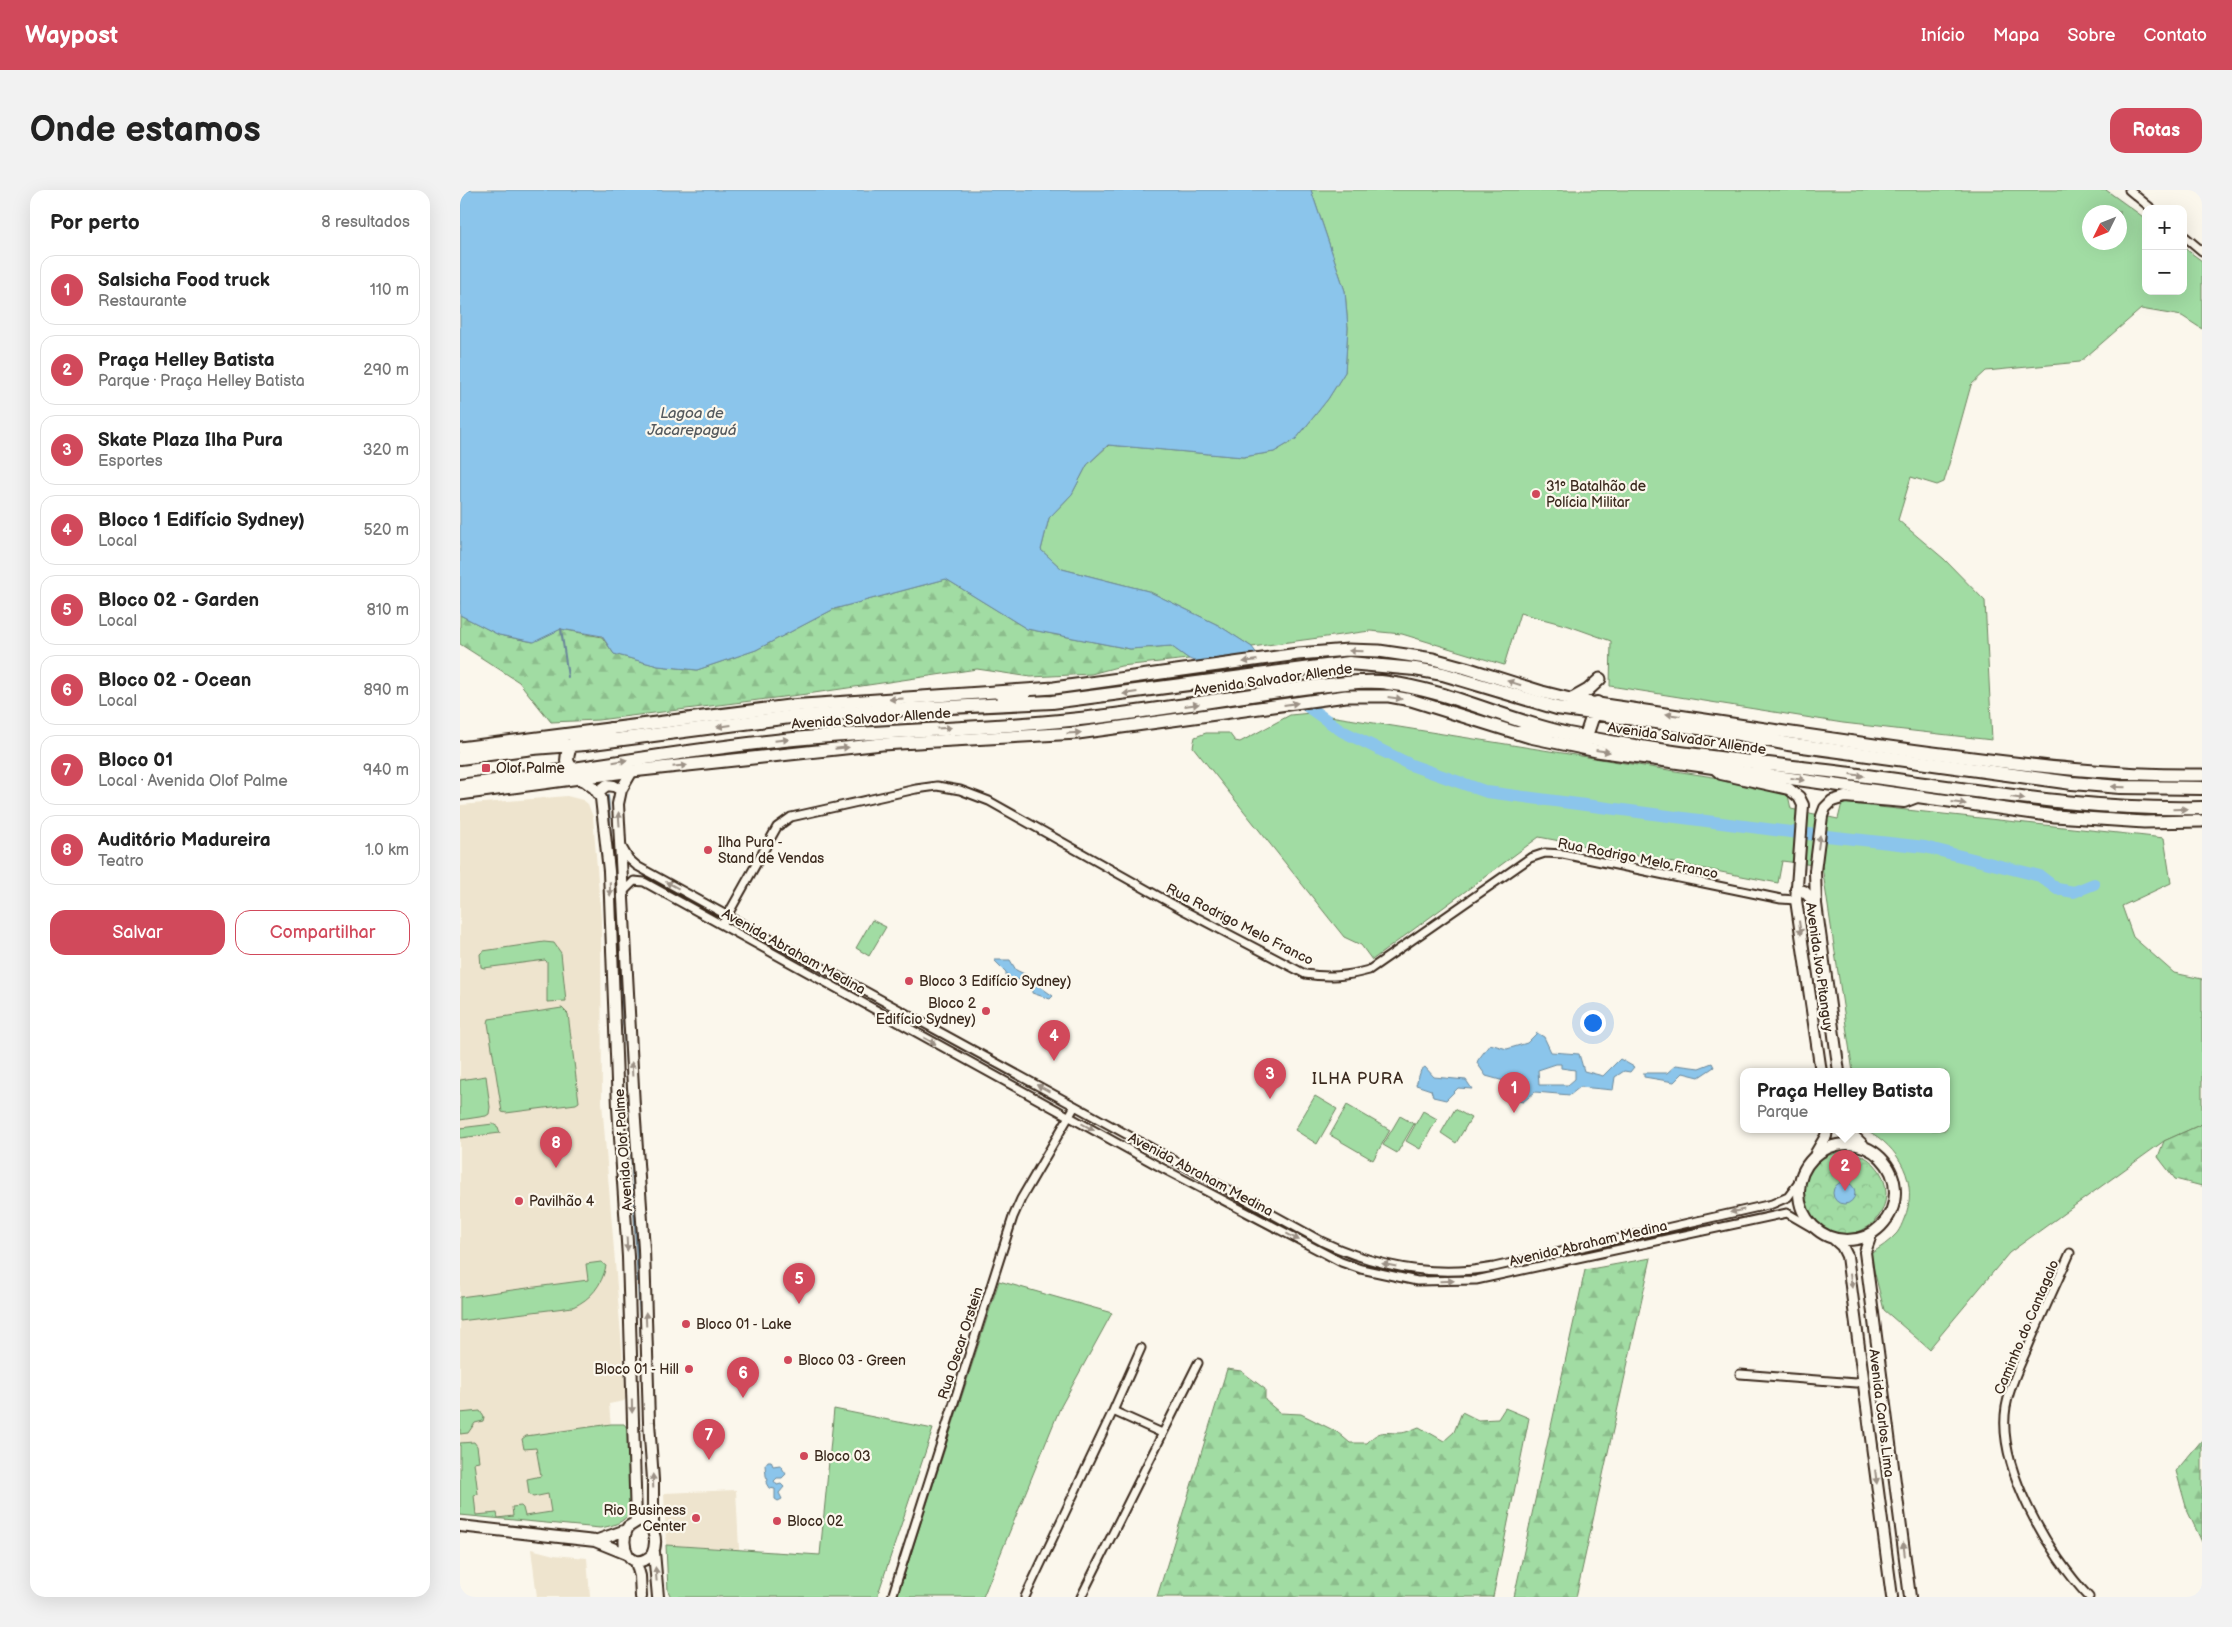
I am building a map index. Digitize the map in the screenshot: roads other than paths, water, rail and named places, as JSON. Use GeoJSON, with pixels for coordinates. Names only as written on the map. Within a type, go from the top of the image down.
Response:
{"type":"FeatureCollection","features":[{"type":"Feature","properties":{"kind":"highway","name":"Avenida Salvador Allende"},"geometry":{"type":"LineString","coordinates":[[460,758],[790,717],[1052,702],[1349,663],[1415,668],[1443,674],[1548,706],[1589,709],[1763,739],[2051,781],[2120,787],[2202,788]]}},
{"type":"Feature","properties":{"kind":"highway","name":"Avenida Salvador Allende"},"geometry":{"type":"LineString","coordinates":[[460,786],[660,754],[785,740],[915,729],[1068,720],[1164,709],[1331,684],[1388,683],[1428,691],[1532,724],[1584,737],[1760,769],[1851,774],[2050,802],[2157,810],[2202,808]]}},
{"type":"Feature","properties":{"kind":"highway"},"geometry":{"type":"LineString","coordinates":[[999,693],[1011,696],[1084,694],[1104,696]]}},
{"type":"Feature","properties":{"kind":"highway"},"geometry":{"type":"LineString","coordinates":[[992,736],[996,732],[1159,712],[1164,709]]}},
{"type":"Feature","properties":{"kind":"highway"},"geometry":{"type":"LineString","coordinates":[[1518,733],[1534,733],[1573,742],[1584,737],[1589,709]]}},
{"type":"Feature","properties":{"kind":"highway"},"geometry":{"type":"LineString","coordinates":[[1589,709],[1596,734],[1600,740]]}},
{"type":"Feature","properties":{"kind":"highway"},"geometry":{"type":"LineString","coordinates":[[582,779],[572,769],[567,760],[572,744],[582,737],[599,736],[611,729]]}},
{"type":"Feature","properties":{"kind":"highway"},"geometry":{"type":"LineString","coordinates":[[1760,769],[1756,749],[1763,739],[1773,735],[1834,744],[1843,741]]}},
{"type":"Feature","properties":{"kind":"main road","name":"Avenida Salvador Allende"},"geometry":{"type":"LineString","coordinates":[[460,748],[788,706],[1054,688],[1298,654],[1348,650],[1379,651],[1433,659],[1542,692],[1589,709],[2059,769],[2119,774],[2202,775]]}},
{"type":"Feature","properties":{"kind":"main road"},"geometry":{"type":"LineString","coordinates":[[1589,709],[1588,690],[1600,679]]}},
{"type":"Feature","properties":{"kind":"main road","name":"Avenida Salvador Allende"},"geometry":{"type":"LineString","coordinates":[[460,794],[632,771],[882,744],[992,736],[1078,733],[1346,696],[1389,696],[1411,700],[1518,733],[1571,746],[1713,767],[1760,769],[1917,797],[2055,816],[2144,822],[2202,821]]}},
{"type":"Feature","properties":{"kind":"street"},"geometry":{"type":"LineString","coordinates":[[2129,190],[2147,205]]}},
{"type":"Feature","properties":{"kind":"street"},"geometry":{"type":"LineString","coordinates":[[2187,238],[2202,251]]}},
{"type":"Feature","properties":{"kind":"street","name":"Avenida Ivo Pitanguy"},"geometry":{"type":"LineString","coordinates":[[1713,767],[1722,774],[1789,789],[1799,797],[1803,810],[1796,900],[1820,1068]]}},
{"type":"Feature","properties":{"kind":"street","name":"Avenida Olof Palme"},"geometry":{"type":"LineString","coordinates":[[632,771],[621,790],[618,804],[644,1249],[648,1402],[654,1480],[653,1530]]}},
{"type":"Feature","properties":{"kind":"street"},"geometry":{"type":"LineString","coordinates":[[582,779],[598,792],[607,785],[621,790]]}},
{"type":"Feature","properties":{"kind":"street","name":"Rua Rodrigo Melo Franco"},"geometry":{"type":"LineString","coordinates":[[722,925],[777,827],[786,819],[916,789],[937,786],[960,790],[989,801],[1183,910],[1306,974],[1326,978],[1347,976],[1370,970],[1530,858],[1545,853],[1563,854],[1780,899],[1796,900]]}},
{"type":"Feature","properties":{"kind":"street","name":"Avenida Olof Palme"},"geometry":{"type":"LineString","coordinates":[[598,792],[601,798],[609,870],[618,1106],[628,1257],[636,1520]]}},
{"type":"Feature","properties":{"kind":"street","name":"Avenida Ivo Pitanguy"},"geometry":{"type":"LineString","coordinates":[[1838,1068],[1816,904],[1815,871],[1823,813],[1828,804],[1838,798],[1904,802],[1917,797]]}},
{"type":"Feature","properties":{"kind":"street","name":"Avenida Abraham Medina"},"geometry":{"type":"LineString","coordinates":[[621,847],[629,859],[637,866],[1323,1242],[1374,1262],[1406,1269],[1468,1271],[1508,1264],[1772,1204],[1788,1197],[1800,1181]]}},
{"type":"Feature","properties":{"kind":"street","name":"Avenida Abraham Medina"},"geometry":{"type":"LineString","coordinates":[[622,894],[634,882],[644,882],[1068,1117],[1256,1218],[1341,1262],[1361,1269],[1402,1279],[1434,1282],[1494,1277],[1787,1213],[1818,1231]]}},
{"type":"Feature","properties":{"kind":"street"},"geometry":{"type":"LineString","coordinates":[[1796,889],[1804,891],[1816,904]]}},
{"type":"Feature","properties":{"kind":"street"},"geometry":{"type":"LineString","coordinates":[[837,989],[842,978]]}},
{"type":"Feature","properties":{"kind":"street"},"geometry":{"type":"LineString","coordinates":[[888,1018],[894,1013],[895,1007]]}},
{"type":"Feature","properties":{"kind":"street"},"geometry":{"type":"LineString","coordinates":[[903,1026],[903,1018],[909,1015]]}},
{"type":"Feature","properties":{"kind":"street","name":"Rua Oscar Orstein"},"geometry":{"type":"LineString","coordinates":[[892,1597],[1014,1217],[1021,1199],[1075,1106]]}},
{"type":"Feature","properties":{"kind":"street"},"geometry":{"type":"LineString","coordinates":[[1826,1133],[1806,1167],[1800,1181],[1799,1199],[1807,1219],[1818,1231],[1833,1238],[1846,1240],[1859,1239],[1871,1235],[1882,1226],[1890,1216],[1896,1190],[1893,1176],[1887,1164],[1877,1154],[1866,1148],[1851,1133]]}},
{"type":"Feature","properties":{"kind":"street"},"geometry":{"type":"LineString","coordinates":[[1813,1158],[1822,1151],[1842,1144],[1866,1148]]}},
{"type":"Feature","properties":{"kind":"street"},"geometry":{"type":"LineString","coordinates":[[1256,1218],[1262,1216],[1262,1208]]}},
{"type":"Feature","properties":{"kind":"street"},"geometry":{"type":"LineString","coordinates":[[1270,1225],[1270,1218],[1276,1216]]}},
{"type":"Feature","properties":{"kind":"street","name":"Avenida Carlos Lima"},"geometry":{"type":"LineString","coordinates":[[1871,1235],[1865,1252],[1910,1597]]}},
{"type":"Feature","properties":{"kind":"street","name":"Avenida Carlos Lima"},"geometry":{"type":"LineString","coordinates":[[1833,1238],[1842,1246],[1847,1256],[1892,1597]]}},
{"type":"Feature","properties":{"kind":"street","name":"Caminho do Cantagalo"},"geometry":{"type":"LineString","coordinates":[[2070,1253],[2013,1380],[2006,1410],[2005,1428],[2011,1460],[2033,1518],[2064,1567],[2089,1597]]}},
{"type":"Feature","properties":{"kind":"street"},"geometry":{"type":"LineString","coordinates":[[1024,1597],[1141,1348]]}},
{"type":"Feature","properties":{"kind":"street"},"geometry":{"type":"LineString","coordinates":[[1081,1597],[1198,1363]]}},
{"type":"Feature","properties":{"kind":"street"},"geometry":{"type":"LineString","coordinates":[[1740,1374],[1856,1383],[1864,1381]]}},
{"type":"Feature","properties":{"kind":"street"},"geometry":{"type":"LineString","coordinates":[[1113,1411],[1162,1433]]}},
{"type":"Feature","properties":{"kind":"street"},"geometry":{"type":"LineString","coordinates":[[595,1541],[626,1530],[636,1520],[646,1522],[653,1530],[656,1540],[654,1552],[658,1597]]}},
{"type":"Feature","properties":{"kind":"street"},"geometry":{"type":"LineString","coordinates":[[460,1526],[595,1541],[627,1554],[636,1562],[640,1576],[641,1597]]}},
{"type":"Feature","properties":{"kind":"street"},"geometry":{"type":"LineString","coordinates":[[626,1530],[624,1540],[627,1554]]}},
{"type":"Feature","properties":{"kind":"street"},"geometry":{"type":"LineString","coordinates":[[636,1562],[646,1560],[654,1552]]}},
{"type":"Feature","properties":{"kind":"water","name":"Lagoa de Jacarepaguá"},"geometry":{"type":"Polygon","coordinates":[[[460,190],[1311,190],[1345,291],[1348,328],[1345,372],[1328,399],[1296,439],[1274,452],[1243,457],[1108,445],[1087,465],[1072,494],[1049,518],[1041,550],[1062,569],[1148,591],[1218,625],[1252,647],[1263,662],[1264,676],[1230,675],[1189,659],[1171,646],[1130,649],[1027,629],[946,579],[834,609],[756,650],[697,670],[658,666],[614,654],[602,636],[561,629],[534,642],[499,635],[460,615],[460,190]]]}},
{"type":"Feature","properties":{"kind":"water"},"geometry":{"type":"Polygon","coordinates":[[[994,960],[1010,960],[1016,970],[1039,981],[1039,986],[1053,996],[1050,999],[1032,993],[1032,987],[1020,979],[1014,981],[1006,976],[1006,972],[994,960]]]}},
{"type":"Feature","properties":{"kind":"water"},"geometry":{"type":"Polygon","coordinates":[[[1537,1033],[1544,1037],[1551,1052],[1579,1054],[1584,1071],[1603,1076],[1620,1059],[1634,1067],[1630,1072],[1624,1071],[1615,1077],[1613,1090],[1580,1087],[1570,1095],[1535,1092],[1523,1102],[1506,1099],[1504,1081],[1486,1076],[1477,1063],[1478,1060],[1490,1044],[1507,1049],[1527,1043],[1537,1033]],[[1561,1064],[1538,1070],[1539,1085],[1568,1085],[1575,1079],[1575,1070],[1561,1068],[1561,1064]]]}},
{"type":"Feature","properties":{"kind":"water"},"geometry":{"type":"Polygon","coordinates":[[[1712,1063],[1714,1067],[1699,1077],[1683,1073],[1674,1082],[1644,1077],[1644,1073],[1667,1073],[1676,1065],[1699,1068],[1712,1063]]]}},
{"type":"Feature","properties":{"kind":"water"},"geometry":{"type":"Polygon","coordinates":[[[1425,1067],[1434,1077],[1466,1080],[1472,1089],[1458,1088],[1446,1100],[1433,1097],[1431,1090],[1416,1085],[1421,1070],[1425,1067]]]}},
{"type":"Feature","properties":{"kind":"water"},"geometry":{"type":"Polygon","coordinates":[[[1840,1182],[1848,1182],[1855,1189],[1855,1197],[1848,1204],[1840,1204],[1833,1197],[1833,1189],[1840,1182]]]}},
{"type":"Feature","properties":{"kind":"water"},"geometry":{"type":"Polygon","coordinates":[[[768,1461],[771,1461],[773,1466],[780,1465],[786,1474],[774,1481],[777,1485],[781,1484],[784,1487],[779,1493],[782,1499],[778,1501],[775,1499],[775,1489],[769,1488],[766,1483],[768,1480],[765,1465],[768,1461]]]}},
{"type":"Feature","properties":{"kind":"waterway"},"geometry":{"type":"LineString","coordinates":[[561,629],[568,677]]}},
{"type":"Feature","properties":{"kind":"waterway"},"geometry":{"type":"LineString","coordinates":[[1264,676],[1342,731],[1411,765],[1487,792],[1782,831],[1925,847],[2040,876],[2057,889],[2074,892],[2094,884]]}},
{"type":"Feature","properties":{"kind":"waterway"},"geometry":{"type":"LineString","coordinates":[[608,796],[612,854]]}},
{"type":"Feature","properties":{"kind":"waterway"},"geometry":{"type":"LineString","coordinates":[[615,897],[628,1094]]}},
{"type":"Feature","properties":{"kind":"waterway"},"geometry":{"type":"LineString","coordinates":[[629,1111],[642,1360]]}},
{"type":"Feature","properties":{"kind":"place","name":"31º Batalhão de Polícia Militar"},"geometry":{"type":"Point","coordinates":[1536,494]}},
{"type":"Feature","properties":{"kind":"place","name":"Olof Palme"},"geometry":{"type":"Point","coordinates":[486,768]}},
{"type":"Feature","properties":{"kind":"place","name":"Ilha Pura - Stand de Vendas"},"geometry":{"type":"Point","coordinates":[708,850]}},
{"type":"Feature","properties":{"kind":"place","name":"Bloco 3 Edifício Sydney)"},"geometry":{"type":"Point","coordinates":[909,981]}},
{"type":"Feature","properties":{"kind":"place","name":"Bloco 2 Edifício Sydney)"},"geometry":{"type":"Point","coordinates":[986,1011]}},
{"type":"Feature","properties":{"kind":"place","name":"Bloco 1 Edifício Sydney)"},"geometry":{"type":"Point","coordinates":[1054,1061]}},
{"type":"Feature","properties":{"kind":"place","name":"Skate Plaza Ilha Pura"},"geometry":{"type":"Point","coordinates":[1270,1099]}},
{"type":"Feature","properties":{"kind":"place","name":"Salsicha Food truck"},"geometry":{"type":"Point","coordinates":[1514,1113]}},
{"type":"Feature","properties":{"kind":"place","name":"Auditório Madureira"},"geometry":{"type":"Point","coordinates":[556,1168]}},
{"type":"Feature","properties":{"kind":"place","name":"Praça Helley Batista"},"geometry":{"type":"Point","coordinates":[1845,1191]}},
{"type":"Feature","properties":{"kind":"place","name":"Pavilhão 4"},"geometry":{"type":"Point","coordinates":[519,1201]}},
{"type":"Feature","properties":{"kind":"place","name":"Bloco 02 - Garden"},"geometry":{"type":"Point","coordinates":[799,1304]}},
{"type":"Feature","properties":{"kind":"place","name":"Bloco 01 - Lake"},"geometry":{"type":"Point","coordinates":[686,1324]}},
{"type":"Feature","properties":{"kind":"place","name":"Bloco 03 - Green"},"geometry":{"type":"Point","coordinates":[788,1360]}},
{"type":"Feature","properties":{"kind":"place","name":"Bloco 01 - Hill"},"geometry":{"type":"Point","coordinates":[689,1369]}},
{"type":"Feature","properties":{"kind":"place","name":"Bloco 02 - Ocean"},"geometry":{"type":"Point","coordinates":[743,1398]}},
{"type":"Feature","properties":{"kind":"place","name":"Bloco 03"},"geometry":{"type":"Point","coordinates":[804,1456]}},
{"type":"Feature","properties":{"kind":"place","name":"Bloco 01"},"geometry":{"type":"Point","coordinates":[709,1460]}},
{"type":"Feature","properties":{"kind":"place","name":"Rio Business Center"},"geometry":{"type":"Point","coordinates":[696,1518]}},
{"type":"Feature","properties":{"kind":"place","name":"Bloco 02"},"geometry":{"type":"Point","coordinates":[777,1521]}},
{"type":"Feature","properties":{"kind":"district","name":"ILHA PURA"},"geometry":{"type":"Point","coordinates":[1358,1078]}}]}
